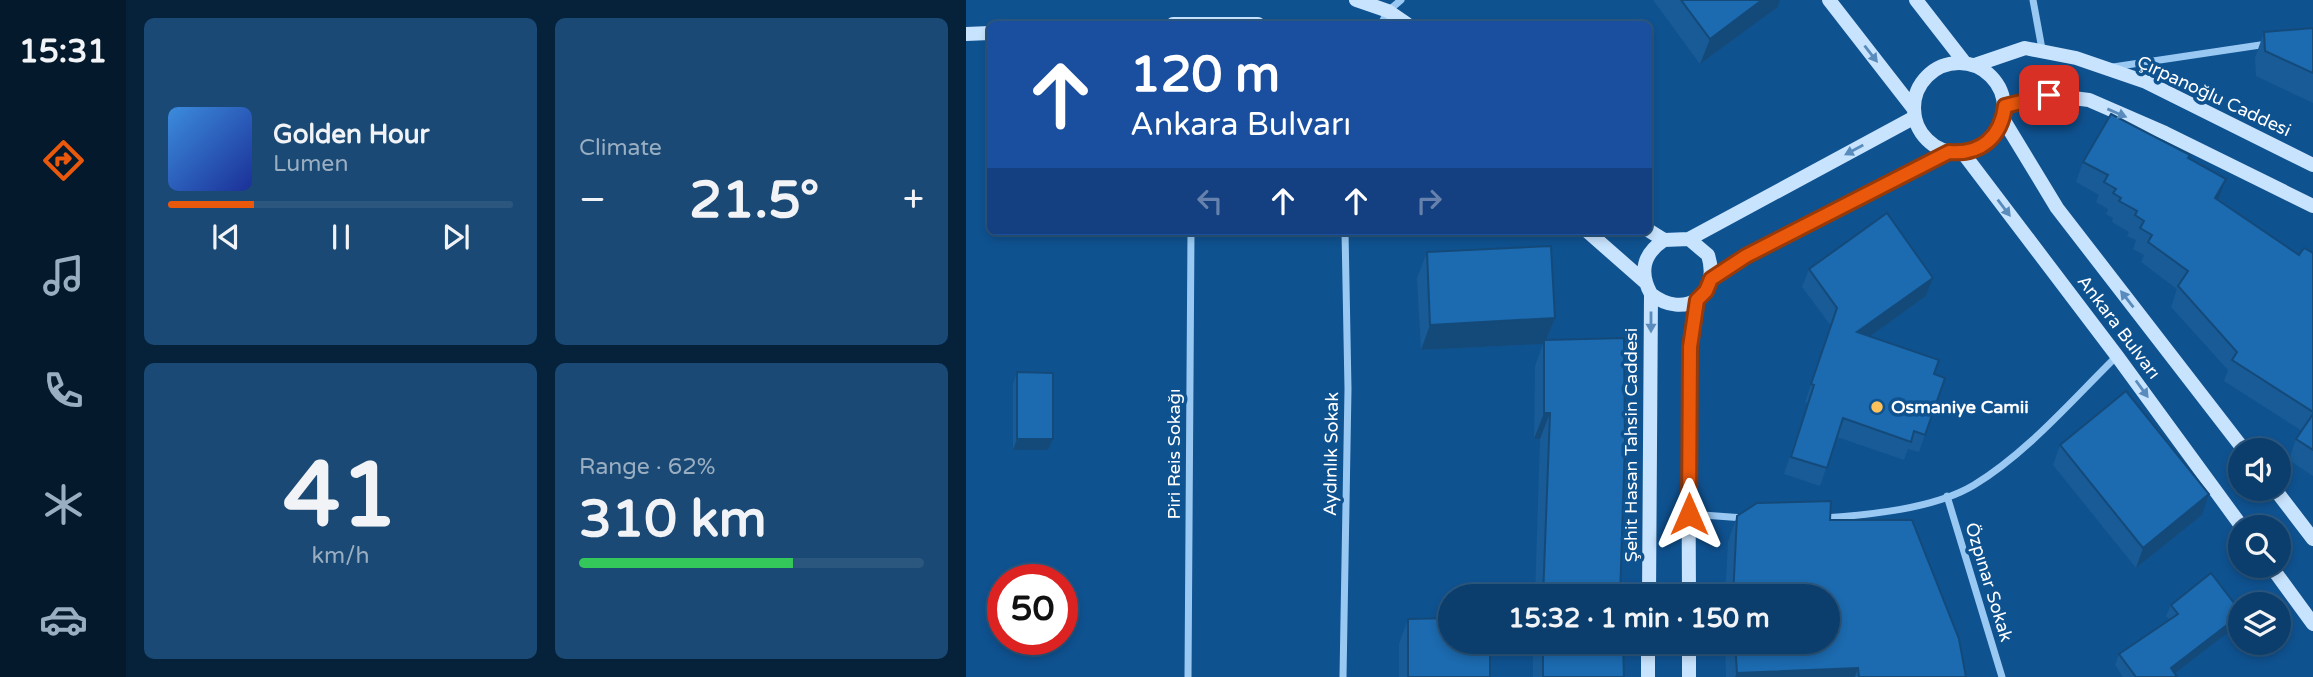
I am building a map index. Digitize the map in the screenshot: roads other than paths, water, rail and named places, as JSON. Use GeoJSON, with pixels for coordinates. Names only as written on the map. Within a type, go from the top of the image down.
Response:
{"type":"FeatureCollection","features":[{"type":"Feature","properties":{"kind":"main road"},"geometry":{"type":"LineString","coordinates":[[1356,0],[1388,11],[1403,21]]}},
{"type":"Feature","properties":{"kind":"main road","name":"Ankara Bulvarı"},"geometry":{"type":"LineString","coordinates":[[1829,0],[1914,113],[1930,143],[1956,153],[2117,356],[2233,515]]}},
{"type":"Feature","properties":{"kind":"main road","name":"Ankara Bulvarı"},"geometry":{"type":"LineString","coordinates":[[1916,0],[1970,64],[1996,81],[2004,113],[2057,208],[2235,438]]}},
{"type":"Feature","properties":{"kind":"main road"},"geometry":{"type":"LineString","coordinates":[[966,34],[987,33]]}},
{"type":"Feature","properties":{"kind":"main road","name":"Çırpanoğlu Caddesi"},"geometry":{"type":"LineString","coordinates":[[1970,64],[2025,48],[2042,49],[2146,82],[2313,165]]}},
{"type":"Feature","properties":{"kind":"main road"},"geometry":{"type":"LineString","coordinates":[[1689,239],[1914,113],[1919,87],[1933,70],[1943,65],[1970,64]]}},
{"type":"Feature","properties":{"kind":"main road"},"geometry":{"type":"LineString","coordinates":[[1711,279],[1746,256],[1956,153],[1988,143],[2004,113],[2049,95],[2089,100],[2165,132],[2313,206]]}},
{"type":"Feature","properties":{"kind":"main road"},"geometry":{"type":"LineString","coordinates":[[1591,235],[1648,288],[1672,306],[1697,300],[1706,291],[1711,279],[1707,255],[1689,239],[1676,237],[1664,240],[1652,232]]}},
{"type":"Feature","properties":{"kind":"main road","name":"Şehit Hasan Tahsin Caddesi"},"geometry":{"type":"LineString","coordinates":[[1649,584],[1646,257],[1664,240]]}},
{"type":"Feature","properties":{"kind":"main road"},"geometry":{"type":"LineString","coordinates":[[1689,584],[1688,376],[1697,300]]}},
{"type":"Feature","properties":{"kind":"main road"},"geometry":{"type":"LineString","coordinates":[[2284,501],[2313,539]]}},
{"type":"Feature","properties":{"kind":"main road"},"geometry":{"type":"LineString","coordinates":[[2279,578],[2313,624]]}},
{"type":"Feature","properties":{"kind":"main road"},"geometry":{"type":"LineString","coordinates":[[1648,654],[1648,677]]}},
{"type":"Feature","properties":{"kind":"main road"},"geometry":{"type":"LineString","coordinates":[[1689,654],[1689,677]]}},
{"type":"Feature","properties":{"kind":"street"},"geometry":{"type":"LineString","coordinates":[[1383,21],[1388,11],[1401,0]]}},
{"type":"Feature","properties":{"kind":"street"},"geometry":{"type":"LineString","coordinates":[[2033,0],[2042,49]]}},
{"type":"Feature","properties":{"kind":"street"},"geometry":{"type":"LineString","coordinates":[[2105,68],[2172,61],[2274,43]]}},
{"type":"Feature","properties":{"kind":"street","name":"Piri Reis Sokağı"},"geometry":{"type":"LineString","coordinates":[[1188,677],[1191,235]]}},
{"type":"Feature","properties":{"kind":"street","name":"Aydınlık Sokak"},"geometry":{"type":"LineString","coordinates":[[1343,677],[1348,389],[1345,235]]}},
{"type":"Feature","properties":{"kind":"street"},"geometry":{"type":"LineString","coordinates":[[1807,519],[1859,516],[1947,496],[1972,486],[2007,461],[2117,356]]}},
{"type":"Feature","properties":{"kind":"street","name":"Özpınar Sokak"},"geometry":{"type":"LineString","coordinates":[[1947,496],[1974,593],[2002,677]]}},
{"type":"Feature","properties":{"kind":"street"},"geometry":{"type":"LineString","coordinates":[[1689,514],[1750,519]]}},
{"type":"Feature","properties":{"kind":"place","name":"Osmaniye Camii"},"geometry":{"type":"Point","coordinates":[1877,407]}}]}
